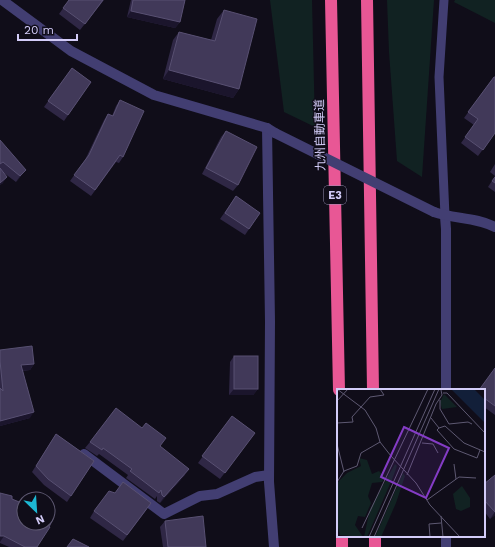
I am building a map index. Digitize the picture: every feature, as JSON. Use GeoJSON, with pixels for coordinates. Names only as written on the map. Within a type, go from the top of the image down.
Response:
{"type":"FeatureCollection","features":[{"type":"Feature","properties":{"kind":"highway","name":"九州自動車道"},"geometry":{"type":"LineString","coordinates":[[331,0],[339,389]]}},
{"type":"Feature","properties":{"kind":"highway"},"geometry":{"type":"LineString","coordinates":[[367,0],[373,389]]}},
{"type":"Feature","properties":{"kind":"street"},"geometry":{"type":"LineString","coordinates":[[2,0],[70,51],[154,95],[271,131],[434,212],[445,216],[472,220],[495,228]]}},
{"type":"Feature","properties":{"kind":"street"},"geometry":{"type":"LineString","coordinates":[[271,131],[269,475],[274,547]]}},
{"type":"Feature","properties":{"kind":"street"},"geometry":{"type":"LineString","coordinates":[[445,216],[446,389]]}},
{"type":"Feature","properties":{"kind":"street"},"geometry":{"type":"LineString","coordinates":[[84,454],[164,514],[200,496],[217,494],[255,477],[269,475]]}},
{"type":"Feature","properties":{"kind":"lane"},"geometry":{"type":"LineString","coordinates":[[444,0],[439,77],[445,216]]}},
{"type":"Feature","properties":{"kind":"shaded area"},"geometry":{"type":"Polygon","coordinates":[[[270,0],[312,0],[315,127],[284,112],[270,0]]]}},
{"type":"Feature","properties":{"kind":"shaded area"},"geometry":{"type":"Polygon","coordinates":[[[387,0],[434,0],[422,177],[397,161],[389,52],[387,0]]]}},
{"type":"Feature","properties":{"kind":"shaded area"},"geometry":{"type":"Polygon","coordinates":[[[455,0],[495,0],[495,23],[454,2],[455,0]]]}},
{"type":"Feature","properties":{"kind":"building"},"geometry":{"type":"Polygon","coordinates":[[[69,0],[103,0],[85,24],[63,8],[69,0]]]}},
{"type":"Feature","properties":{"kind":"building"},"geometry":{"type":"Polygon","coordinates":[[[133,0],[185,0],[180,22],[131,11],[133,0]]]}},
{"type":"Feature","properties":{"kind":"building"},"geometry":{"type":"Polygon","coordinates":[[[224,10],[257,19],[239,89],[169,70],[179,32],[215,41],[224,10]]]}},
{"type":"Feature","properties":{"kind":"building"},"geometry":{"type":"Polygon","coordinates":[[[72,68],[91,82],[68,115],[48,101],[72,68]]]}},
{"type":"Feature","properties":{"kind":"building"},"geometry":{"type":"Polygon","coordinates":[[[494,77],[495,133],[483,150],[465,137],[478,119],[468,112],[494,77]]]}},
{"type":"Feature","properties":{"kind":"building"},"geometry":{"type":"Polygon","coordinates":[[[120,100],[144,111],[123,157],[120,155],[95,190],[74,175],[89,155],[108,114],[113,116],[120,100]]]}},
{"type":"Feature","properties":{"kind":"building"},"geometry":{"type":"Polygon","coordinates":[[[226,131],[257,147],[238,185],[206,168],[226,131]]]}},
{"type":"Feature","properties":{"kind":"building"},"geometry":{"type":"Polygon","coordinates":[[[0,140],[26,170],[20,176],[3,162],[0,164],[0,140]]]}},
{"type":"Feature","properties":{"kind":"building"},"geometry":{"type":"Polygon","coordinates":[[[0,168],[7,177],[0,183],[0,168]]]}},
{"type":"Feature","properties":{"kind":"building"},"geometry":{"type":"Polygon","coordinates":[[[236,196],[260,213],[249,229],[225,213],[236,196]]]}},
{"type":"Feature","properties":{"kind":"building"},"geometry":{"type":"Polygon","coordinates":[[[32,346],[34,364],[21,365],[34,412],[0,421],[0,388],[3,391],[0,350],[32,346]]]}},
{"type":"Feature","properties":{"kind":"building"},"geometry":{"type":"Polygon","coordinates":[[[234,356],[258,356],[258,389],[234,389],[234,356]]]}},
{"type":"Feature","properties":{"kind":"building"},"geometry":{"type":"Polygon","coordinates":[[[495,368],[495,406],[485,399],[485,389],[480,389],[495,368]]]}},
{"type":"Feature","properties":{"kind":"building"},"geometry":{"type":"Polygon","coordinates":[[[116,408],[142,428],[146,423],[166,438],[160,446],[189,469],[164,497],[161,490],[159,493],[130,471],[132,469],[103,448],[102,450],[90,442],[116,408]]]}},
{"type":"Feature","properties":{"kind":"building"},"geometry":{"type":"Polygon","coordinates":[[[232,416],[255,433],[225,473],[202,456],[232,416]]]}},
{"type":"Feature","properties":{"kind":"building"},"geometry":{"type":"Polygon","coordinates":[[[56,434],[94,461],[71,496],[48,479],[36,466],[56,434]]]}},
{"type":"Feature","properties":{"kind":"building"},"geometry":{"type":"Polygon","coordinates":[[[495,475],[495,512],[485,501],[485,483],[495,475]]]}},
{"type":"Feature","properties":{"kind":"building"},"geometry":{"type":"Polygon","coordinates":[[[123,482],[151,503],[127,535],[94,511],[109,491],[115,493],[123,482]]]}},
{"type":"Feature","properties":{"kind":"building"},"geometry":{"type":"Polygon","coordinates":[[[0,493],[12,496],[12,499],[16,501],[16,531],[47,531],[37,547],[25,547],[4,536],[0,536],[0,493]]]}},
{"type":"Feature","properties":{"kind":"building"},"geometry":{"type":"Polygon","coordinates":[[[203,516],[206,547],[168,547],[165,521],[203,516]]]}},
{"type":"Feature","properties":{"kind":"building"},"geometry":{"type":"Polygon","coordinates":[[[73,539],[89,547],[67,547],[73,539]]]}}]}
